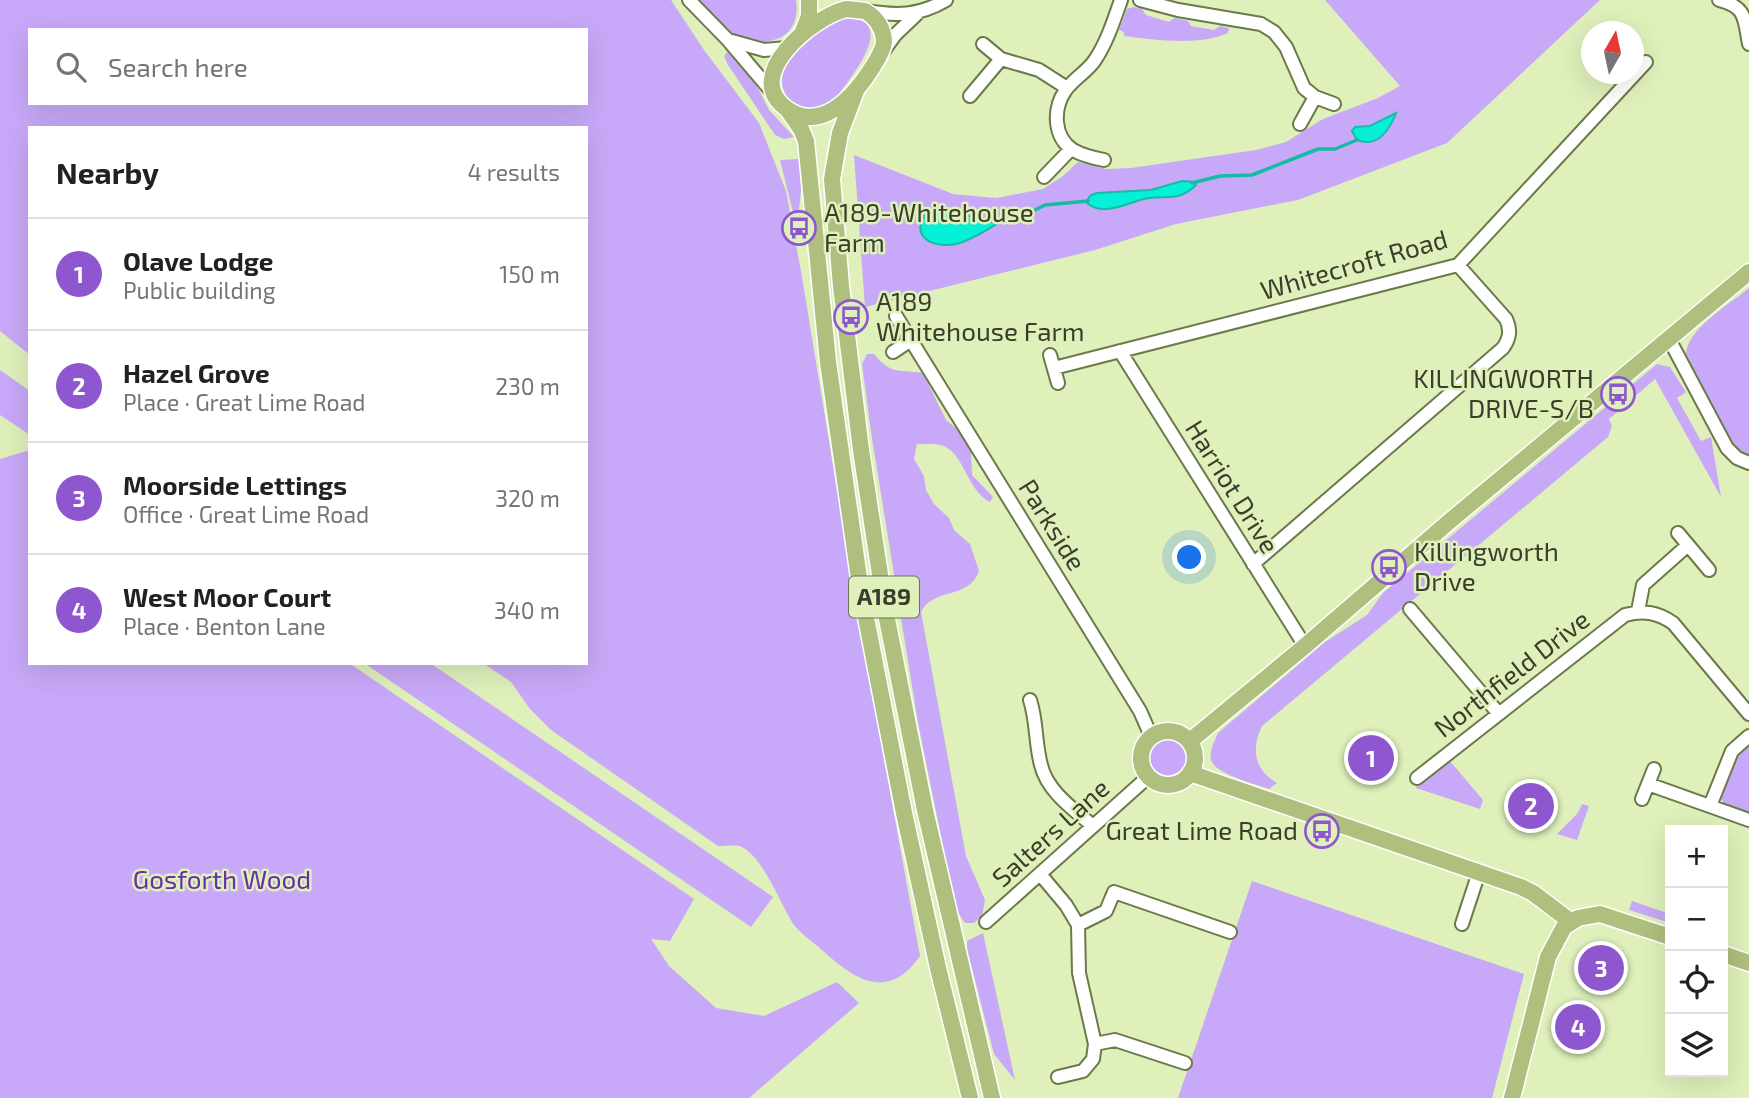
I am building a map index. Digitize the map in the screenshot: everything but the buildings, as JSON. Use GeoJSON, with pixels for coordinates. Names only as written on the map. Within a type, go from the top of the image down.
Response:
{"type":"FeatureCollection","features":[{"type":"Feature","properties":{"kind":"main road"},"geometry":{"type":"LineString","coordinates":[[800,36],[809,16],[809,0]]}},
{"type":"Feature","properties":{"kind":"main road"},"geometry":{"type":"LineString","coordinates":[[858,6],[874,18],[884,44],[856,91],[826,114],[808,116],[783,104],[773,75],[778,60],[800,36],[835,12],[858,6]]}},
{"type":"Feature","properties":{"kind":"main road","name":"A189"},"geometry":{"type":"LineString","coordinates":[[856,91],[840,133],[832,179],[841,286],[861,450],[886,614],[925,810],[992,1098]]}},
{"type":"Feature","properties":{"kind":"main road","name":"A189"},"geometry":{"type":"LineString","coordinates":[[783,104],[806,141],[825,338],[861,593],[940,980],[970,1098]]}},
{"type":"Feature","properties":{"kind":"main road"},"geometry":{"type":"LineString","coordinates":[[1190,741],[1749,272]]}},
{"type":"Feature","properties":{"kind":"main road"},"geometry":{"type":"LineString","coordinates":[[1171,730],[1181,733],[1190,741],[1195,759],[1184,780],[1163,785],[1148,777],[1140,756],[1142,747],[1151,736],[1160,731],[1171,730]]}},
{"type":"Feature","properties":{"kind":"main road"},"geometry":{"type":"LineString","coordinates":[[1190,773],[1533,892],[1570,921]]}},
{"type":"Feature","properties":{"kind":"main road"},"geometry":{"type":"LineString","coordinates":[[1512,1098],[1549,954],[1564,927],[1570,921],[1600,915],[1665,935]]}},
{"type":"Feature","properties":{"kind":"main road"},"geometry":{"type":"LineString","coordinates":[[1728,956],[1749,962]]}},
{"type":"Feature","properties":{"kind":"street"},"geometry":{"type":"LineString","coordinates":[[689,0],[728,40],[783,104]]}},
{"type":"Feature","properties":{"kind":"street"},"geometry":{"type":"LineString","coordinates":[[876,61],[895,35],[916,14],[946,0]]}},
{"type":"Feature","properties":{"kind":"street"},"geometry":{"type":"LineString","coordinates":[[1104,160],[1071,149],[1060,134],[1057,117],[1059,102],[1067,88],[1095,60],[1121,0]]}},
{"type":"Feature","properties":{"kind":"street"},"geometry":{"type":"LineString","coordinates":[[1140,0],[1188,12],[1261,24],[1281,39],[1301,83],[1315,97],[1334,104]]}},
{"type":"Feature","properties":{"kind":"street"},"geometry":{"type":"LineString","coordinates":[[1719,0],[1737,6],[1741,11],[1749,44]]}},
{"type":"Feature","properties":{"kind":"street"},"geometry":{"type":"LineString","coordinates":[[858,6],[894,15],[916,14]]}},
{"type":"Feature","properties":{"kind":"street"},"geometry":{"type":"LineString","coordinates":[[728,40],[764,50],[787,48]]}},
{"type":"Feature","properties":{"kind":"street"},"geometry":{"type":"LineString","coordinates":[[983,44],[1001,59],[1039,70],[1067,88]]}},
{"type":"Feature","properties":{"kind":"street"},"geometry":{"type":"LineString","coordinates":[[970,96],[1001,59]]}},
{"type":"Feature","properties":{"kind":"street","name":"Whitecroft Road"},"geometry":{"type":"LineString","coordinates":[[1058,383],[1052,361],[1120,351],[1458,265],[1646,62]]}},
{"type":"Feature","properties":{"kind":"street"},"geometry":{"type":"LineString","coordinates":[[1300,124],[1315,97]]}},
{"type":"Feature","properties":{"kind":"street"},"geometry":{"type":"LineString","coordinates":[[1044,177],[1071,149]]}},
{"type":"Feature","properties":{"kind":"street"},"geometry":{"type":"LineString","coordinates":[[1253,564],[1503,348],[1509,327],[1506,319],[1458,265]]}},
{"type":"Feature","properties":{"kind":"street","name":"Parkside"},"geometry":{"type":"LineString","coordinates":[[896,316],[1140,711],[1151,736]]}},
{"type":"Feature","properties":{"kind":"street"},"geometry":{"type":"LineString","coordinates":[[1669,339],[1727,447],[1737,458],[1749,463]]}},
{"type":"Feature","properties":{"kind":"street"},"geometry":{"type":"LineString","coordinates":[[892,352],[911,340]]}},
{"type":"Feature","properties":{"kind":"street","name":"Harriot Drive"},"geometry":{"type":"LineString","coordinates":[[1120,351],[1305,646]]}},
{"type":"Feature","properties":{"kind":"street"},"geometry":{"type":"LineString","coordinates":[[1678,533],[1709,570]]}},
{"type":"Feature","properties":{"kind":"street"},"geometry":{"type":"LineString","coordinates":[[1688,545],[1643,585],[1638,611],[1656,614],[1673,623],[1749,714]]}},
{"type":"Feature","properties":{"kind":"street"},"geometry":{"type":"LineString","coordinates":[[1410,608],[1499,714]]}},
{"type":"Feature","properties":{"kind":"street","name":"Northfield Drive"},"geometry":{"type":"LineString","coordinates":[[1418,778],[1625,615],[1638,611]]}},
{"type":"Feature","properties":{"kind":"street"},"geometry":{"type":"LineString","coordinates":[[1030,700],[1044,775],[1057,794],[1093,826]]}},
{"type":"Feature","properties":{"kind":"street"},"geometry":{"type":"LineString","coordinates":[[1710,806],[1732,751],[1749,737]]}},
{"type":"Feature","properties":{"kind":"street"},"geometry":{"type":"LineString","coordinates":[[1642,799],[1654,769]]}},
{"type":"Feature","properties":{"kind":"street","name":"Salters Lane"},"geometry":{"type":"LineString","coordinates":[[985,922],[1148,777]]}},
{"type":"Feature","properties":{"kind":"street"},"geometry":{"type":"LineString","coordinates":[[1648,783],[1749,820]]}},
{"type":"Feature","properties":{"kind":"street"},"geometry":{"type":"LineString","coordinates":[[1462,924],[1479,872]]}},
{"type":"Feature","properties":{"kind":"street"},"geometry":{"type":"LineString","coordinates":[[1040,874],[1066,905],[1077,925],[1079,973],[1095,1044],[1093,1059],[1083,1071],[1058,1077]]}},
{"type":"Feature","properties":{"kind":"street"},"geometry":{"type":"LineString","coordinates":[[1077,925],[1106,911],[1114,892],[1230,932]]}},
{"type":"Feature","properties":{"kind":"street"},"geometry":{"type":"LineString","coordinates":[[1095,1044],[1115,1040],[1185,1063]]}},
{"type":"Feature","properties":{"kind":"green space"},"geometry":{"type":"Polygon","coordinates":[[[0,0],[671,0],[704,50],[759,123],[786,191],[857,612],[920,956],[896,979],[884,982],[871,982],[847,970],[794,925],[763,869],[747,851],[739,846],[718,846],[551,730],[530,709],[511,682],[486,665],[588,665],[588,126],[28,126],[28,353],[0,331],[0,0]]]}},
{"type":"Feature","properties":{"kind":"green space"},"geometry":{"type":"Polygon","coordinates":[[[696,0],[796,0],[797,13],[785,35],[759,42],[729,31],[696,0]]]}},
{"type":"Feature","properties":{"kind":"green space"},"geometry":{"type":"Polygon","coordinates":[[[1325,0],[1600,0],[1447,143],[1298,200],[1176,224],[1095,250],[865,307],[854,155],[953,194],[996,198],[1043,189],[1078,162],[1106,169],[1131,168],[1256,150],[1286,142],[1323,119],[1378,98],[1400,86],[1325,0]]]}},
{"type":"Feature","properties":{"kind":"green space"},"geometry":{"type":"Polygon","coordinates":[[[1127,9],[1142,9],[1146,15],[1169,22],[1174,18],[1188,21],[1191,26],[1214,30],[1220,26],[1229,28],[1228,33],[1191,41],[1124,36],[1124,32],[1119,30],[1127,9]]]}},
{"type":"Feature","properties":{"kind":"green space"},"geometry":{"type":"Polygon","coordinates":[[[839,17],[865,22],[870,29],[869,46],[852,76],[832,102],[818,109],[802,108],[786,95],[782,81],[785,67],[789,59],[828,23],[839,17]]]}},
{"type":"Feature","properties":{"kind":"green space"},"geometry":{"type":"Polygon","coordinates":[[[728,51],[744,67],[769,110],[794,137],[784,139],[775,135],[728,65],[724,56],[728,51]]]}},
{"type":"Feature","properties":{"kind":"green space"},"geometry":{"type":"Polygon","coordinates":[[[799,159],[801,190],[798,219],[795,220],[780,160],[799,159]]]}},
{"type":"Feature","properties":{"kind":"green space"},"geometry":{"type":"Polygon","coordinates":[[[1749,288],[1749,455],[1738,450],[1729,438],[1686,354],[1688,345],[1701,326],[1749,288]]]}},
{"type":"Feature","properties":{"kind":"green space"},"geometry":{"type":"Polygon","coordinates":[[[867,354],[874,354],[891,369],[923,373],[946,420],[964,435],[971,452],[972,475],[993,497],[990,502],[975,489],[955,454],[948,448],[937,444],[917,444],[914,459],[924,476],[926,490],[934,504],[949,518],[954,530],[970,544],[979,571],[967,586],[934,599],[921,612],[966,856],[985,900],[982,916],[974,923],[965,923],[956,910],[918,723],[871,432],[862,364],[867,354]]]}},
{"type":"Feature","properties":{"kind":"green space"},"geometry":{"type":"Polygon","coordinates":[[[1657,364],[1670,367],[1686,392],[1677,398],[1701,441],[1711,437],[1721,497],[1655,379],[1609,419],[1612,426],[1608,437],[1262,726],[1256,742],[1257,758],[1263,772],[1277,783],[1269,789],[1236,778],[1214,765],[1211,753],[1218,733],[1325,642],[1367,615],[1383,593],[1657,364]]]}},
{"type":"Feature","properties":{"kind":"green space"},"geometry":{"type":"Polygon","coordinates":[[[0,370],[28,390],[28,434],[0,415],[0,370]]]}},
{"type":"Feature","properties":{"kind":"green space","name":"Gosforth Wood"},"geometry":{"type":"Polygon","coordinates":[[[28,451],[28,665],[352,665],[694,899],[670,941],[651,939],[669,966],[716,1008],[764,1016],[837,982],[859,1003],[749,1098],[0,1098],[0,459],[28,451]]]}},
{"type":"Feature","properties":{"kind":"green space"},"geometry":{"type":"Polygon","coordinates":[[[367,665],[433,665],[773,897],[751,927],[367,665]]]}},
{"type":"Feature","properties":{"kind":"green space"},"geometry":{"type":"Polygon","coordinates":[[[1168,739],[1182,745],[1188,759],[1182,773],[1168,779],[1154,773],[1148,759],[1154,745],[1168,739]]]}},
{"type":"Feature","properties":{"kind":"green space"},"geometry":{"type":"Polygon","coordinates":[[[1749,744],[1749,812],[1724,803],[1720,797],[1738,753],[1749,744]]]}},
{"type":"Feature","properties":{"kind":"green space"},"geometry":{"type":"Polygon","coordinates":[[[1449,760],[1483,800],[1480,809],[1416,788],[1418,783],[1449,760]]]}},
{"type":"Feature","properties":{"kind":"green space"},"geometry":{"type":"Polygon","coordinates":[[[1582,804],[1589,806],[1577,840],[1557,834],[1578,813],[1582,804]]]}},
{"type":"Feature","properties":{"kind":"green space"},"geometry":{"type":"Polygon","coordinates":[[[1252,881],[1524,974],[1492,1098],[1178,1098],[1252,881]]]}},
{"type":"Feature","properties":{"kind":"green space"},"geometry":{"type":"Polygon","coordinates":[[[1632,901],[1665,912],[1665,921],[1629,910],[1632,901]]]}},
{"type":"Feature","properties":{"kind":"green space"},"geometry":{"type":"Polygon","coordinates":[[[983,933],[1015,1080],[994,1054],[967,949],[967,941],[983,933]]]}},
{"type":"Feature","properties":{"kind":"water"},"geometry":{"type":"Polygon","coordinates":[[[1396,113],[1386,132],[1377,140],[1357,140],[1352,131],[1355,127],[1370,126],[1396,113]]]}},
{"type":"Feature","properties":{"kind":"water"},"geometry":{"type":"Polygon","coordinates":[[[1182,181],[1194,182],[1196,185],[1177,196],[1144,199],[1114,208],[1099,209],[1086,202],[1091,195],[1097,193],[1151,190],[1182,181]]]}},
{"type":"Feature","properties":{"kind":"water"},"geometry":{"type":"Polygon","coordinates":[[[940,210],[1000,222],[960,243],[942,245],[927,240],[920,228],[928,211],[940,210]]]}},
{"type":"Feature","properties":{"kind":"waterway"},"geometry":{"type":"LineString","coordinates":[[1192,183],[1220,176],[1252,175],[1318,149],[1335,149],[1357,140]]}},
{"type":"Feature","properties":{"kind":"waterway"},"geometry":{"type":"LineString","coordinates":[[1000,222],[1045,205],[1088,201]]}},
{"type":"Feature","properties":{"kind":"place","name":"A189-Whitehouse Farm"},"geometry":{"type":"Point","coordinates":[799,228]}},
{"type":"Feature","properties":{"kind":"place","name":"A189 Whitehouse Farm"},"geometry":{"type":"Point","coordinates":[851,317]}},
{"type":"Feature","properties":{"kind":"place","name":"KILLINGWORTH DRIVE-S/B"},"geometry":{"type":"Point","coordinates":[1618,394]}},
{"type":"Feature","properties":{"kind":"place","name":"Killingworth Drive"},"geometry":{"type":"Point","coordinates":[1389,567]}},
{"type":"Feature","properties":{"kind":"place","name":"Olave Lodge"},"geometry":{"type":"Point","coordinates":[1371,758]}},
{"type":"Feature","properties":{"kind":"place","name":"Hazel Grove"},"geometry":{"type":"Point","coordinates":[1531,806]}},
{"type":"Feature","properties":{"kind":"place","name":"Great Lime Road"},"geometry":{"type":"Point","coordinates":[1322,831]}},
{"type":"Feature","properties":{"kind":"place","name":"Moorside Lettings"},"geometry":{"type":"Point","coordinates":[1601,968]}},
{"type":"Feature","properties":{"kind":"place","name":"West Moor Court"},"geometry":{"type":"Point","coordinates":[1578,1027]}}]}
